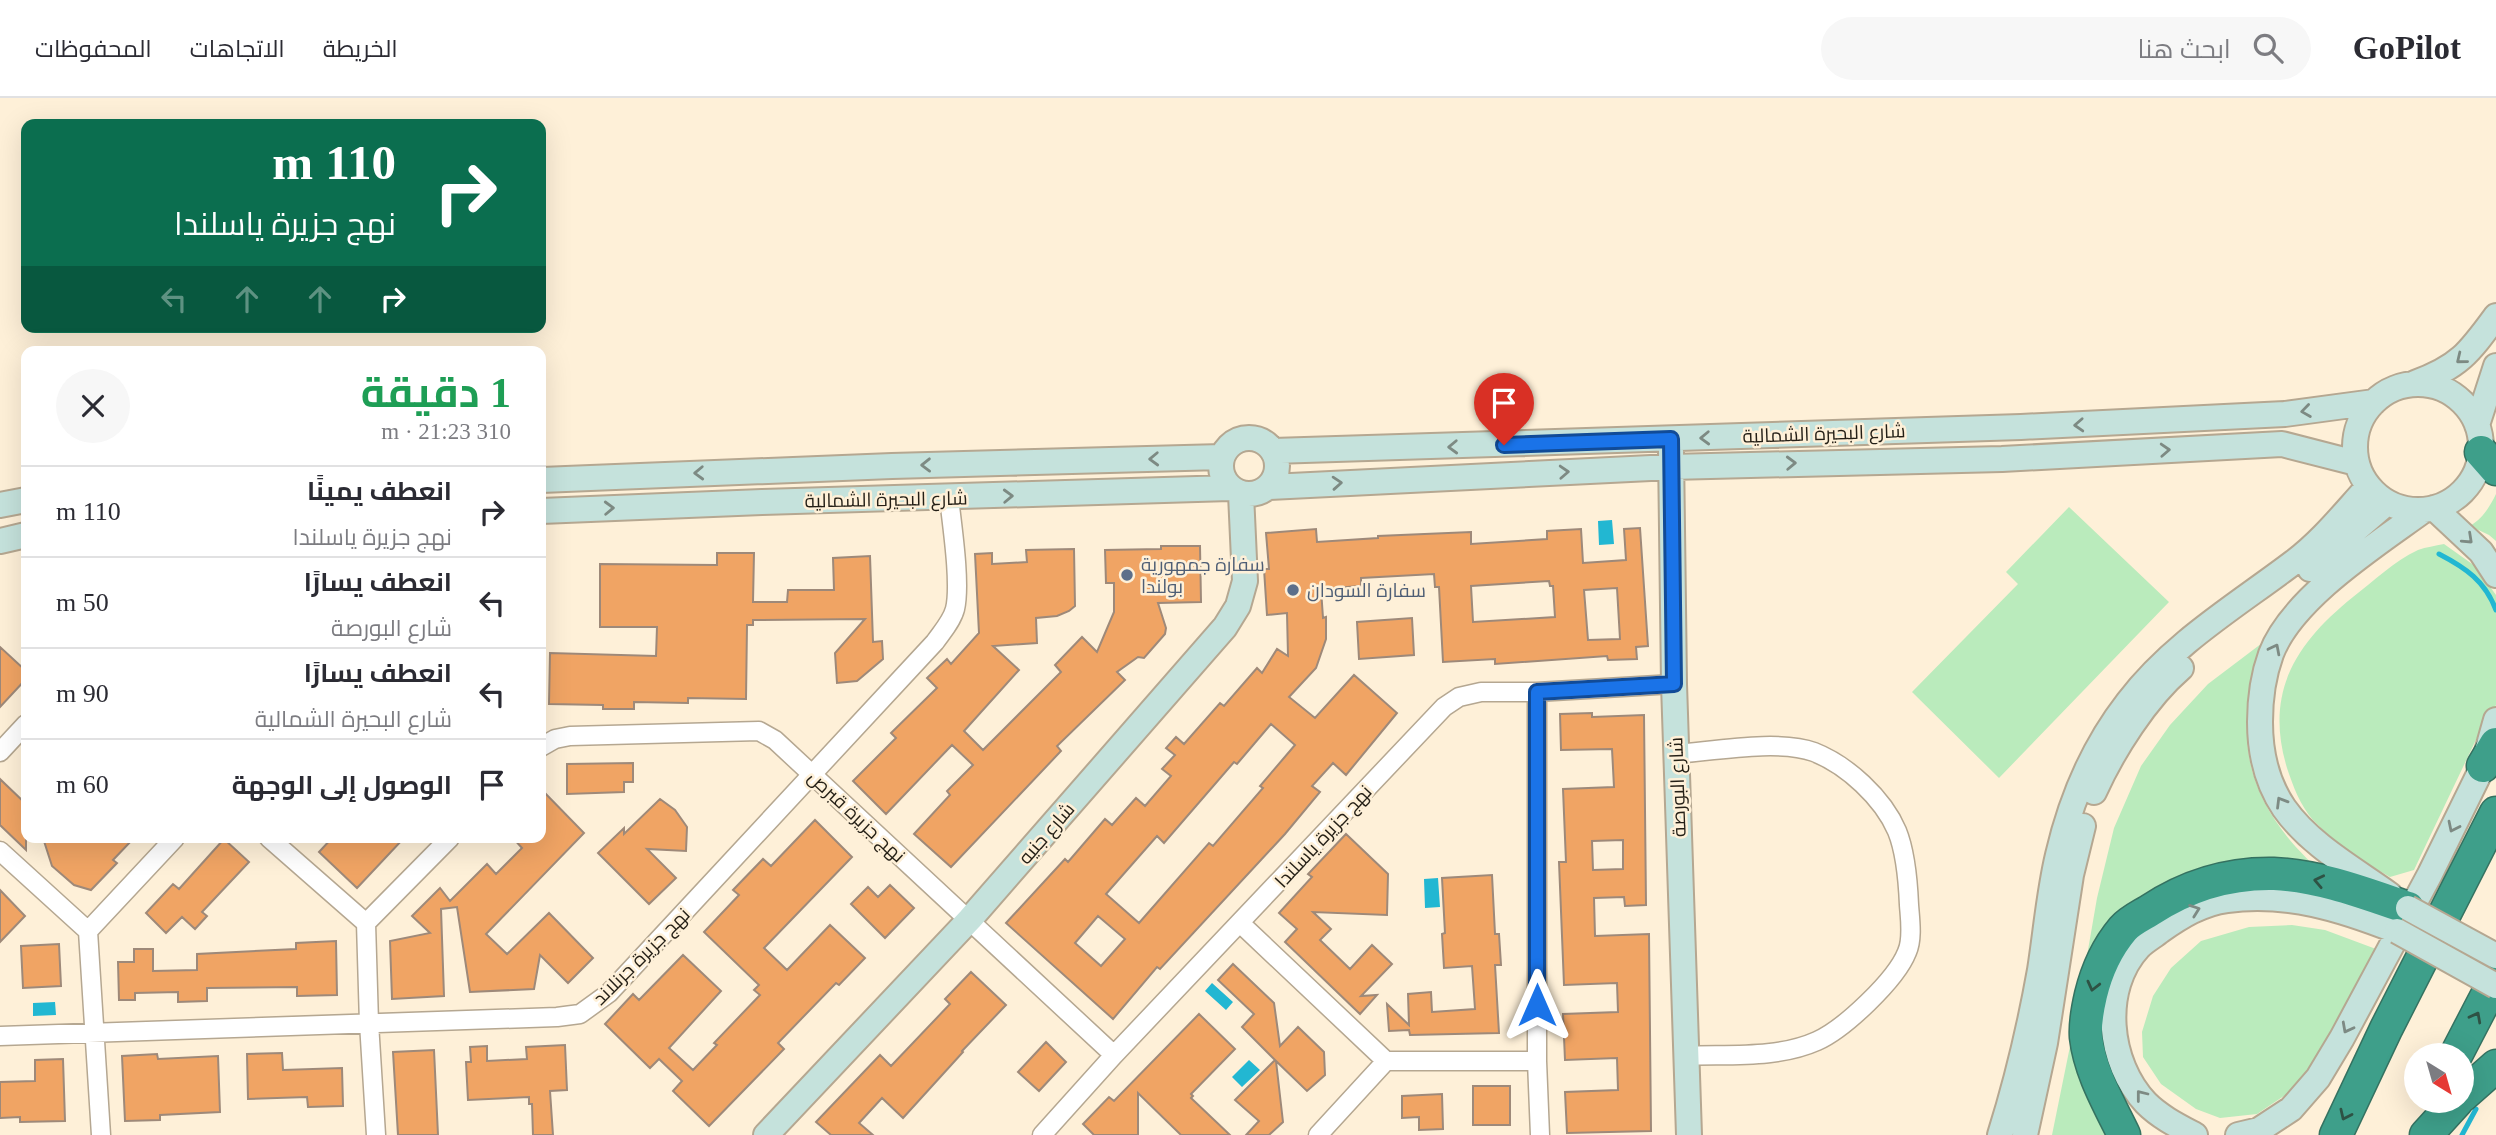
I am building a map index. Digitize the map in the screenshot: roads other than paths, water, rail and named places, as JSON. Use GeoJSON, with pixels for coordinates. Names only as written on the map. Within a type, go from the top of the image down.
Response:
{"type":"FeatureCollection","features":[{"type":"Feature","properties":{"kind":"highway"},"geometry":{"type":"LineString","coordinates":[[2336,1135],[2496,813]]}},
{"type":"Feature","properties":{"kind":"highway"},"geometry":{"type":"LineString","coordinates":[[2124,1135],[2091,1061],[2086,1034],[2088,1006],[2095,976],[2108,949],[2132,937],[2168,898],[2198,884],[2235,875],[2275,874],[2343,886],[2407,908]]}},
{"type":"Feature","properties":{"kind":"highway"},"geometry":{"type":"LineString","coordinates":[[2462,1043],[2496,978]]}},
{"type":"Feature","properties":{"kind":"highway"},"geometry":{"type":"LineString","coordinates":[[2474,1085],[2496,1066]]}},
{"type":"Feature","properties":{"kind":"highway"},"geometry":{"type":"LineString","coordinates":[[2413,1135],[2425,1113]]}},
{"type":"Feature","properties":{"kind":"highway"},"geometry":{"type":"LineString","coordinates":[[2426,1135],[2446,1113]]}},
{"type":"Feature","properties":{"kind":"main road"},"geometry":{"type":"LineString","coordinates":[[2496,316],[2471,350],[2444,372],[2392,390],[2374,402],[2361,420],[2355,441],[2356,463],[2378,495],[2405,509],[2429,509],[2481,552],[2496,575]]}},
{"type":"Feature","properties":{"kind":"main road"},"geometry":{"type":"LineString","coordinates":[[2496,366],[2485,449],[2466,488],[2451,500],[2429,509],[2340,572],[2296,613],[2272,652],[2261,688],[2260,715],[2260,742],[2265,764],[2283,807],[2320,846],[2407,908],[2496,956]]}},
{"type":"Feature","properties":{"kind":"main road"},"geometry":{"type":"LineString","coordinates":[[2412,384],[2433,386],[2452,394],[2467,407],[2485,449]]}},
{"type":"Feature","properties":{"kind":"main road","name":"شارع البحيرة الشمالية"},"geometry":{"type":"LineString","coordinates":[[1273,451],[2021,427],[2285,414],[2374,402]]}},
{"type":"Feature","properties":{"kind":"main road"},"geometry":{"type":"LineString","coordinates":[[1240,439],[1261,440],[1273,451],[1277,470],[1269,487],[1255,494],[1236,491],[1221,474],[1222,457],[1231,444],[1240,439]]}},
{"type":"Feature","properties":{"kind":"main road","name":"شارع البورصة"},"geometry":{"type":"LineString","coordinates":[[1671,439],[1674,684],[1689,1135]]}},
{"type":"Feature","properties":{"kind":"main road","name":"شارع البحيرة الشمالية"},"geometry":{"type":"LineString","coordinates":[[1269,487],[1671,467],[2002,459],[2282,444],[2356,463]]}},
{"type":"Feature","properties":{"kind":"main road","name":"شارع البحيرة الشمالية"},"geometry":{"type":"LineString","coordinates":[[546,480],[1222,457]]}},
{"type":"Feature","properties":{"kind":"main road","name":"شارع البحيرة الشمالية"},"geometry":{"type":"LineString","coordinates":[[546,511],[762,502],[1236,491]]}},
{"type":"Feature","properties":{"kind":"main road","name":"شارع جنيه"},"geometry":{"type":"LineString","coordinates":[[766,1135],[970,919],[1198,661],[1232,616],[1238,606],[1245,581],[1236,491]]}},
{"type":"Feature","properties":{"kind":"main road"},"geometry":{"type":"LineString","coordinates":[[2000,1135],[2037,983],[2058,855],[2074,798],[2103,735],[2161,664],[2203,628],[2295,562],[2378,495]]}},
{"type":"Feature","properties":{"kind":"main road"},"geometry":{"type":"LineString","coordinates":[[2025,1135],[2045,1043],[2079,840],[2089,804],[2104,771],[2140,715],[2173,675],[2310,569],[2378,495]]}},
{"type":"Feature","properties":{"kind":"main road"},"geometry":{"type":"LineString","coordinates":[[0,505],[21,501]]}},
{"type":"Feature","properties":{"kind":"main road"},"geometry":{"type":"LineString","coordinates":[[0,541],[21,537]]}},
{"type":"Feature","properties":{"kind":"main road"},"geometry":{"type":"LineString","coordinates":[[2238,1135],[2259,1130],[2291,1109],[2318,1078],[2393,943],[2490,755],[2496,720]]}},
{"type":"Feature","properties":{"kind":"main road"},"geometry":{"type":"LineString","coordinates":[[2195,1135],[2167,1120],[2146,1102],[2129,1079],[2115,1046],[2113,1012],[2132,937],[2224,900],[2268,897],[2310,901],[2345,910],[2384,926],[2496,986]]}},
{"type":"Feature","properties":{"kind":"street","name":"نهج جزيرة جرنلاند"},"geometry":{"type":"LineString","coordinates":[[0,1036],[557,1017],[580,1014],[609,993],[947,626],[955,609],[956,588],[949,498]]}},
{"type":"Feature","properties":{"kind":"street","name":"نهج جزيرة ياسلندا"},"geometry":{"type":"LineString","coordinates":[[1042,1135],[1114,1055],[1444,707],[1460,697],[1481,692],[1537,692],[1674,684]]}},
{"type":"Feature","properties":{"kind":"street"},"geometry":{"type":"LineString","coordinates":[[1537,692],[1538,1061],[1541,1135]]}},
{"type":"Feature","properties":{"kind":"street"},"geometry":{"type":"LineString","coordinates":[[0,752],[21,729]]}},
{"type":"Feature","properties":{"kind":"street","name":"نهج جزيرة قبرص"},"geometry":{"type":"LineString","coordinates":[[546,744],[570,736],[759,731],[775,740],[813,774],[1114,1055]]}},
{"type":"Feature","properties":{"kind":"street"},"geometry":{"type":"LineString","coordinates":[[1676,754],[1786,746],[1813,752],[1859,781],[1883,808],[1898,832],[1907,876],[1911,925],[1908,951],[1895,972],[1841,1027],[1816,1041],[1785,1050],[1759,1054],[1685,1056]]}},
{"type":"Feature","properties":{"kind":"street"},"geometry":{"type":"LineString","coordinates":[[88,931],[170,843]]}},
{"type":"Feature","properties":{"kind":"street"},"geometry":{"type":"LineString","coordinates":[[275,843],[366,923]]}},
{"type":"Feature","properties":{"kind":"street"},"geometry":{"type":"LineString","coordinates":[[376,1135],[366,923],[445,843]]}},
{"type":"Feature","properties":{"kind":"street"},"geometry":{"type":"LineString","coordinates":[[0,851],[88,931],[101,1135]]}},
{"type":"Feature","properties":{"kind":"street"},"geometry":{"type":"LineString","coordinates":[[1240,923],[1386,1061],[1538,1061]]}},
{"type":"Feature","properties":{"kind":"street"},"geometry":{"type":"LineString","coordinates":[[1318,1135],[1386,1061]]}},
{"type":"Feature","properties":{"kind":"water"},"geometry":{"type":"Polygon","coordinates":[[[1612,520],[1614,544],[1599,545],[1598,521],[1612,520]]]}},
{"type":"Feature","properties":{"kind":"water"},"geometry":{"type":"Polygon","coordinates":[[[1438,878],[1440,907],[1425,908],[1424,879],[1438,878]]]}},
{"type":"Feature","properties":{"kind":"water"},"geometry":{"type":"Polygon","coordinates":[[[1212,983],[1233,1002],[1226,1010],[1205,991],[1212,983]]]}},
{"type":"Feature","properties":{"kind":"water"},"geometry":{"type":"Polygon","coordinates":[[[55,1002],[56,1015],[33,1016],[33,1003],[55,1002]]]}},
{"type":"Feature","properties":{"kind":"water"},"geometry":{"type":"Polygon","coordinates":[[[1249,1060],[1260,1070],[1242,1087],[1232,1077],[1249,1060]]]}},
{"type":"Feature","properties":{"kind":"waterway"},"geometry":{"type":"LineString","coordinates":[[2439,554],[2474,576],[2496,610]]}},
{"type":"Feature","properties":{"kind":"waterway"},"geometry":{"type":"LineString","coordinates":[[2462,1135],[2476,1109]]}},
{"type":"Feature","properties":{"kind":"place","name":"سفارة جمهورية بولندا"},"geometry":{"type":"Point","coordinates":[1127,575]}},
{"type":"Feature","properties":{"kind":"place","name":"سفارة السودان"},"geometry":{"type":"Point","coordinates":[1293,590]}}]}
